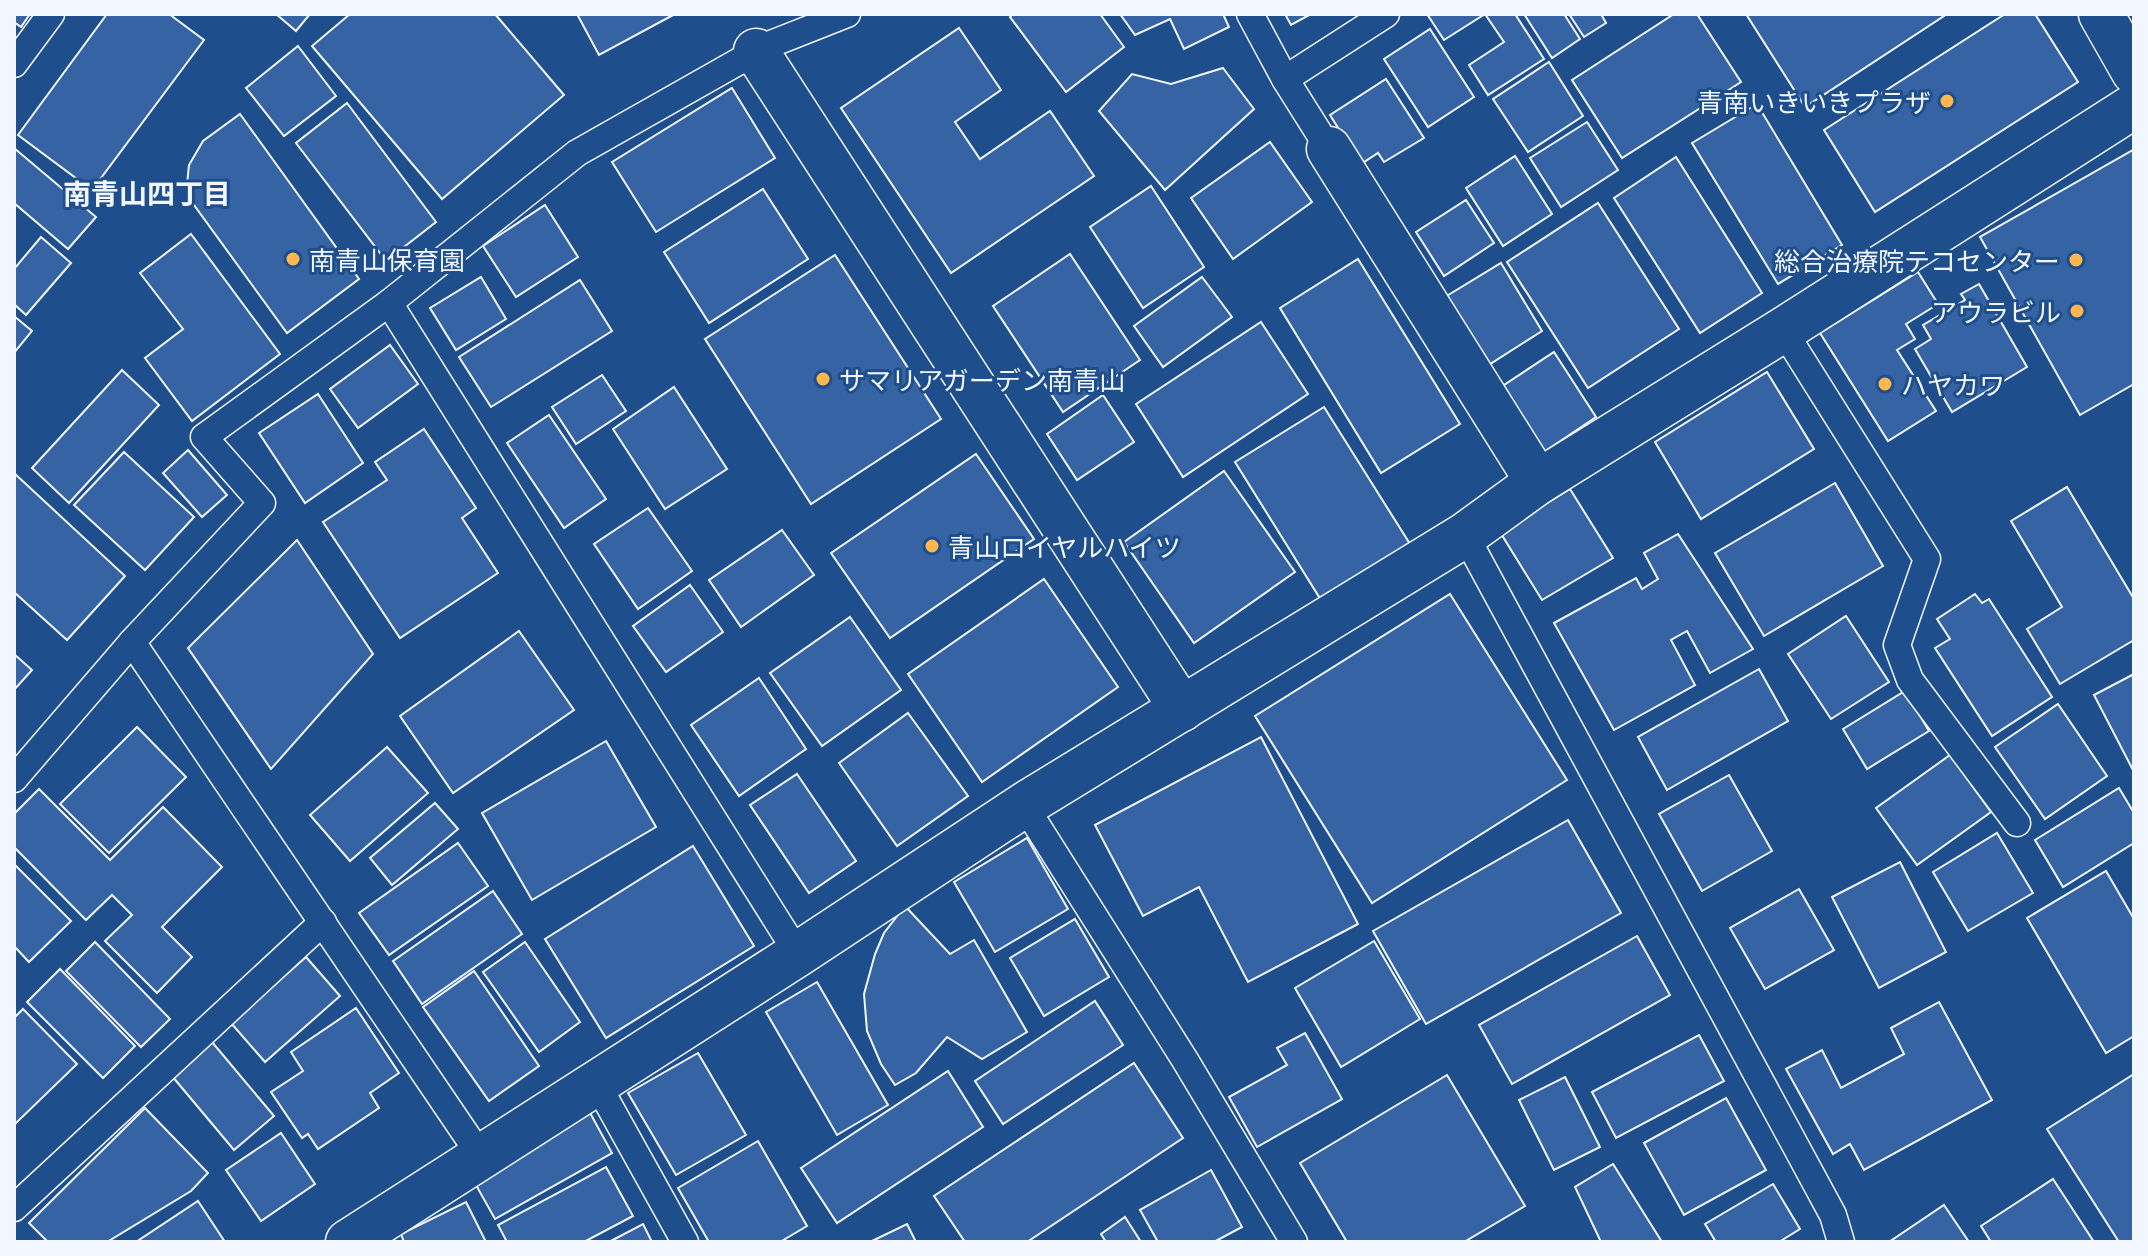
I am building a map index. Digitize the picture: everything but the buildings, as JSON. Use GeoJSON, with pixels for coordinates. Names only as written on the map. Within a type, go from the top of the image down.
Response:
{"type":"FeatureCollection","features":[{"type":"Feature","properties":{"kind":"street"},"geometry":{"type":"LineString","coordinates":[[2101,14],[2134,72]]}},
{"type":"Feature","properties":{"kind":"street"},"geometry":{"type":"LineString","coordinates":[[756,51],[1182,709]]}},
{"type":"Feature","properties":{"kind":"street"},"geometry":{"type":"LineString","coordinates":[[353,1241],[480,1155],[798,954],[1024,805],[1465,535],[1538,482],[2134,106]]}},
{"type":"Feature","properties":{"kind":"street"},"geometry":{"type":"LineString","coordinates":[[1329,149],[1538,482]]}},
{"type":"Feature","properties":{"kind":"lane"},"geometry":{"type":"LineString","coordinates":[[14,64],[51,14]]}},
{"type":"Feature","properties":{"kind":"lane"},"geometry":{"type":"LineString","coordinates":[[14,779],[132,642],[262,503],[204,437],[389,303],[577,153],[756,51],[847,14]]}},
{"type":"Feature","properties":{"kind":"lane"},"geometry":{"type":"LineString","coordinates":[[1250,14],[1285,79],[1329,149]]}},
{"type":"Feature","properties":{"kind":"lane"},"geometry":{"type":"LineString","coordinates":[[1285,79],[1386,14]]}},
{"type":"Feature","properties":{"kind":"lane"},"geometry":{"type":"LineString","coordinates":[[389,303],[798,954]]}},
{"type":"Feature","properties":{"kind":"lane"},"geometry":{"type":"LineString","coordinates":[[1783,330],[1927,559],[1897,645],[1910,680],[2017,823]]}},
{"type":"Feature","properties":{"kind":"lane"},"geometry":{"type":"LineString","coordinates":[[1465,535],[1826,1201],[1841,1242]]}},
{"type":"Feature","properties":{"kind":"lane"},"geometry":{"type":"LineString","coordinates":[[132,642],[480,1155]]}},
{"type":"Feature","properties":{"kind":"lane"},"geometry":{"type":"LineString","coordinates":[[1024,805],[1185,1060],[1294,1242]]}},
{"type":"Feature","properties":{"kind":"lane"},"geometry":{"type":"LineString","coordinates":[[14,1208],[323,922]]}},
{"type":"Feature","properties":{"kind":"lane"},"geometry":{"type":"LineString","coordinates":[[596,1082],[685,1242]]}},
{"type":"Feature","properties":{"kind":"place","name":"青南いきいきプラザ"},"geometry":{"type":"Point","coordinates":[1947,101]}},
{"type":"Feature","properties":{"kind":"place","name":"南青山保育園"},"geometry":{"type":"Point","coordinates":[293,259]}},
{"type":"Feature","properties":{"kind":"place","name":"総合治療院テコセンター"},"geometry":{"type":"Point","coordinates":[2076,260]}},
{"type":"Feature","properties":{"kind":"place","name":"アウラビル"},"geometry":{"type":"Point","coordinates":[2077,311]}},
{"type":"Feature","properties":{"kind":"place","name":"サマリアガーデン南青山"},"geometry":{"type":"Point","coordinates":[823,379]}},
{"type":"Feature","properties":{"kind":"place","name":"ハヤカワ"},"geometry":{"type":"Point","coordinates":[1885,384]}},
{"type":"Feature","properties":{"kind":"place","name":"青山ロイヤルハイツ"},"geometry":{"type":"Point","coordinates":[932,546]}},
{"type":"Feature","properties":{"kind":"district","name":"南青山四丁目"},"geometry":{"type":"Point","coordinates":[147,193]}}]}
